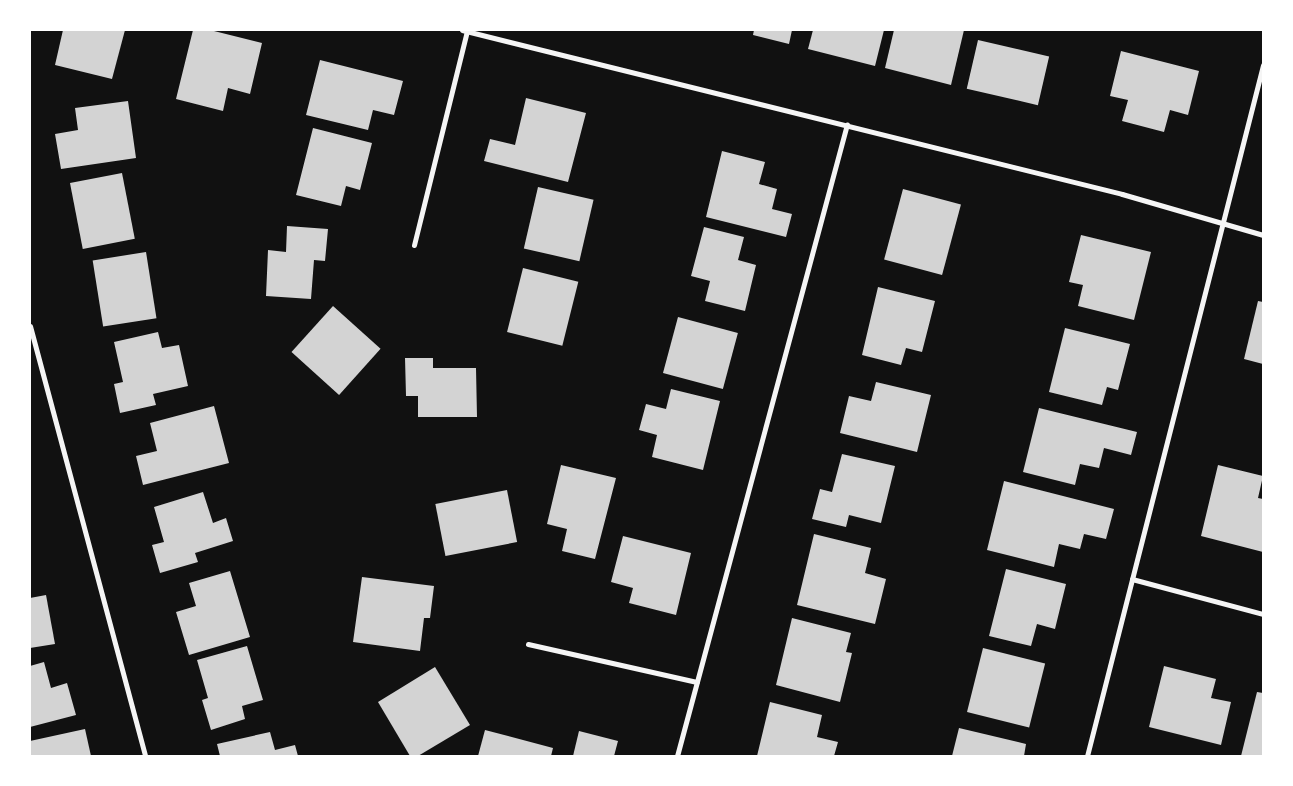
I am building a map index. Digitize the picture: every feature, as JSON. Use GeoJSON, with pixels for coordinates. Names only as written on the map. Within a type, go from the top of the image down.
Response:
{"type":"FeatureCollection","features":[{"type":"Feature","properties":{"kind":"street"},"geometry":{"type":"LineString","coordinates":[[414,245],[465,31],[847,124],[1122,194],[1263,235]]}},
{"type":"Feature","properties":{"kind":"street"},"geometry":{"type":"LineString","coordinates":[[1087,756],[1263,65]]}},
{"type":"Feature","properties":{"kind":"street"},"geometry":{"type":"LineString","coordinates":[[677,756],[847,124]]}},
{"type":"Feature","properties":{"kind":"street"},"geometry":{"type":"LineString","coordinates":[[30,326],[145,756]]}},
{"type":"Feature","properties":{"kind":"street"},"geometry":{"type":"LineString","coordinates":[[1132,579],[1263,614]]}},
{"type":"Feature","properties":{"kind":"street"},"geometry":{"type":"LineString","coordinates":[[528,644],[697,682]]}},
{"type":"Feature","properties":{"kind":"building"},"geometry":{"type":"Polygon","coordinates":[[[63,30],[125,30],[112,79],[55,65],[63,30]]]}},
{"type":"Feature","properties":{"kind":"building"},"geometry":{"type":"Polygon","coordinates":[[[193,30],[210,30],[262,43],[250,94],[228,88],[223,111],[176,99],[193,30]]]}},
{"type":"Feature","properties":{"kind":"building"},"geometry":{"type":"Polygon","coordinates":[[[754,30],[792,30],[789,44],[753,35],[754,30]]]}},
{"type":"Feature","properties":{"kind":"building"},"geometry":{"type":"Polygon","coordinates":[[[813,30],[884,30],[875,66],[808,49],[813,30]]]}},
{"type":"Feature","properties":{"kind":"building"},"geometry":{"type":"Polygon","coordinates":[[[894,30],[964,30],[951,85],[885,68],[894,30]]]}},
{"type":"Feature","properties":{"kind":"building"},"geometry":{"type":"Polygon","coordinates":[[[978,40],[1049,56],[1038,105],[967,89],[978,40]]]}},
{"type":"Feature","properties":{"kind":"building"},"geometry":{"type":"Polygon","coordinates":[[[1121,51],[1199,71],[1188,115],[1170,110],[1164,132],[1122,121],[1128,100],[1110,96],[1121,51]]]}},
{"type":"Feature","properties":{"kind":"building"},"geometry":{"type":"Polygon","coordinates":[[[320,60],[403,81],[394,115],[373,110],[368,130],[306,115],[320,60]]]}},
{"type":"Feature","properties":{"kind":"building"},"geometry":{"type":"Polygon","coordinates":[[[526,98],[586,113],[568,182],[484,161],[490,139],[515,145],[526,98]]]}},
{"type":"Feature","properties":{"kind":"building"},"geometry":{"type":"Polygon","coordinates":[[[128,101],[136,158],[61,169],[55,134],[78,130],[75,108],[128,101]]]}},
{"type":"Feature","properties":{"kind":"building"},"geometry":{"type":"Polygon","coordinates":[[[313,128],[372,143],[360,190],[346,186],[341,206],[296,195],[313,128]]]}},
{"type":"Feature","properties":{"kind":"building"},"geometry":{"type":"Polygon","coordinates":[[[722,151],[765,162],[759,184],[777,189],[772,209],[792,214],[786,237],[706,217],[722,151]]]}},
{"type":"Feature","properties":{"kind":"building"},"geometry":{"type":"Polygon","coordinates":[[[122,173],[135,239],[83,249],[70,183],[122,173]]]}},
{"type":"Feature","properties":{"kind":"building"},"geometry":{"type":"Polygon","coordinates":[[[538,187],[594,200],[579,261],[524,248],[538,187]]]}},
{"type":"Feature","properties":{"kind":"building"},"geometry":{"type":"Polygon","coordinates":[[[903,189],[961,205],[942,275],[884,260],[903,189]]]}},
{"type":"Feature","properties":{"kind":"building"},"geometry":{"type":"Polygon","coordinates":[[[287,226],[328,229],[325,261],[314,260],[311,299],[266,296],[268,250],[286,252],[287,226]]]}},
{"type":"Feature","properties":{"kind":"building"},"geometry":{"type":"Polygon","coordinates":[[[704,227],[744,237],[738,260],[756,265],[745,311],[705,301],[710,281],[691,276],[704,227]]]}},
{"type":"Feature","properties":{"kind":"building"},"geometry":{"type":"Polygon","coordinates":[[[1081,235],[1151,252],[1134,320],[1078,306],[1083,285],[1069,282],[1081,235]]]}},
{"type":"Feature","properties":{"kind":"building"},"geometry":{"type":"Polygon","coordinates":[[[146,252],[156,318],[103,327],[93,260],[146,252]]]}},
{"type":"Feature","properties":{"kind":"building"},"geometry":{"type":"Polygon","coordinates":[[[523,268],[578,282],[562,346],[507,332],[523,268]]]}},
{"type":"Feature","properties":{"kind":"building"},"geometry":{"type":"Polygon","coordinates":[[[878,287],[935,301],[922,352],[906,348],[901,365],[862,355],[878,287]]]}},
{"type":"Feature","properties":{"kind":"building"},"geometry":{"type":"Polygon","coordinates":[[[1258,301],[1263,302],[1263,364],[1244,359],[1258,301]]]}},
{"type":"Feature","properties":{"kind":"building"},"geometry":{"type":"Polygon","coordinates":[[[333,306],[381,349],[339,395],[292,352],[333,306]]]}},
{"type":"Feature","properties":{"kind":"building"},"geometry":{"type":"Polygon","coordinates":[[[678,317],[738,333],[723,389],[663,373],[678,317]]]}},
{"type":"Feature","properties":{"kind":"building"},"geometry":{"type":"Polygon","coordinates":[[[1065,328],[1130,344],[1118,390],[1107,387],[1102,405],[1049,392],[1065,328]]]}},
{"type":"Feature","properties":{"kind":"building"},"geometry":{"type":"Polygon","coordinates":[[[158,332],[162,348],[179,345],[188,386],[153,394],[156,405],[120,413],[114,384],[123,382],[114,342],[158,332]]]}},
{"type":"Feature","properties":{"kind":"building"},"geometry":{"type":"Polygon","coordinates":[[[405,358],[433,358],[433,368],[476,368],[477,417],[418,417],[418,396],[406,396],[405,358]]]}},
{"type":"Feature","properties":{"kind":"building"},"geometry":{"type":"Polygon","coordinates":[[[876,382],[931,395],[917,452],[840,433],[849,396],[871,401],[876,382]]]}},
{"type":"Feature","properties":{"kind":"building"},"geometry":{"type":"Polygon","coordinates":[[[671,389],[720,401],[703,470],[652,457],[657,435],[639,430],[646,404],[666,409],[671,389]]]}},
{"type":"Feature","properties":{"kind":"building"},"geometry":{"type":"Polygon","coordinates":[[[214,406],[229,463],[143,485],[136,456],[157,451],[150,423],[214,406]]]}},
{"type":"Feature","properties":{"kind":"building"},"geometry":{"type":"Polygon","coordinates":[[[1039,408],[1137,432],[1131,455],[1104,448],[1099,468],[1080,464],[1075,485],[1023,472],[1039,408]]]}},
{"type":"Feature","properties":{"kind":"building"},"geometry":{"type":"Polygon","coordinates":[[[842,454],[895,466],[881,523],[849,515],[846,527],[812,519],[820,489],[832,492],[842,454]]]}},
{"type":"Feature","properties":{"kind":"building"},"geometry":{"type":"Polygon","coordinates":[[[561,465],[616,478],[595,559],[562,551],[567,529],[547,524],[561,465]]]}},
{"type":"Feature","properties":{"kind":"building"},"geometry":{"type":"Polygon","coordinates":[[[1218,465],[1263,476],[1258,498],[1263,499],[1263,552],[1201,536],[1218,465]]]}},
{"type":"Feature","properties":{"kind":"building"},"geometry":{"type":"Polygon","coordinates":[[[1004,481],[1114,509],[1106,539],[1084,534],[1080,549],[1059,544],[1054,567],[987,550],[1004,481]]]}},
{"type":"Feature","properties":{"kind":"building"},"geometry":{"type":"Polygon","coordinates":[[[507,490],[517,542],[445,556],[435,504],[507,490]]]}},
{"type":"Feature","properties":{"kind":"building"},"geometry":{"type":"Polygon","coordinates":[[[203,492],[213,523],[226,518],[233,541],[195,553],[198,562],[160,573],[152,545],[164,542],[154,507],[203,492]]]}},
{"type":"Feature","properties":{"kind":"building"},"geometry":{"type":"Polygon","coordinates":[[[814,534],[871,548],[865,573],[886,579],[875,624],[797,605],[814,534]]]}},
{"type":"Feature","properties":{"kind":"building"},"geometry":{"type":"Polygon","coordinates":[[[623,536],[691,553],[676,615],[629,603],[633,588],[611,582],[623,536]]]}},
{"type":"Feature","properties":{"kind":"building"},"geometry":{"type":"Polygon","coordinates":[[[1006,569],[1066,584],[1055,629],[1037,624],[1031,646],[989,636],[1006,569]]]}},
{"type":"Feature","properties":{"kind":"building"},"geometry":{"type":"Polygon","coordinates":[[[230,571],[250,637],[189,655],[176,612],[196,606],[189,583],[230,571]]]}},
{"type":"Feature","properties":{"kind":"building"},"geometry":{"type":"Polygon","coordinates":[[[362,577],[434,586],[430,618],[424,618],[420,651],[353,642],[362,577]]]}},
{"type":"Feature","properties":{"kind":"building"},"geometry":{"type":"Polygon","coordinates":[[[46,595],[55,644],[30,648],[30,598],[46,595]]]}},
{"type":"Feature","properties":{"kind":"building"},"geometry":{"type":"Polygon","coordinates":[[[792,618],[851,633],[846,652],[852,653],[840,702],[776,685],[792,618]]]}},
{"type":"Feature","properties":{"kind":"building"},"geometry":{"type":"Polygon","coordinates":[[[247,646],[263,700],[242,706],[245,719],[211,730],[202,700],[208,698],[197,660],[247,646]]]}},
{"type":"Feature","properties":{"kind":"building"},"geometry":{"type":"Polygon","coordinates":[[[983,648],[1045,663],[1029,728],[967,712],[983,648]]]}},
{"type":"Feature","properties":{"kind":"building"},"geometry":{"type":"Polygon","coordinates":[[[44,662],[51,688],[67,683],[76,715],[30,727],[30,666],[44,662]]]}},
{"type":"Feature","properties":{"kind":"building"},"geometry":{"type":"Polygon","coordinates":[[[1164,666],[1216,679],[1211,698],[1231,702],[1221,745],[1149,727],[1164,666]]]}},
{"type":"Feature","properties":{"kind":"building"},"geometry":{"type":"Polygon","coordinates":[[[435,667],[470,725],[418,756],[410,756],[378,702],[435,667]]]}},
{"type":"Feature","properties":{"kind":"building"},"geometry":{"type":"Polygon","coordinates":[[[1257,692],[1263,693],[1263,756],[1241,756],[1257,692]]]}},
{"type":"Feature","properties":{"kind":"building"},"geometry":{"type":"Polygon","coordinates":[[[770,702],[822,715],[817,737],[838,742],[834,756],[757,756],[770,702]]]}},
{"type":"Feature","properties":{"kind":"building"},"geometry":{"type":"Polygon","coordinates":[[[959,728],[1026,744],[1024,756],[952,756],[959,728]]]}},
{"type":"Feature","properties":{"kind":"building"},"geometry":{"type":"Polygon","coordinates":[[[85,729],[91,756],[30,756],[30,741],[85,729]]]}},
{"type":"Feature","properties":{"kind":"building"},"geometry":{"type":"Polygon","coordinates":[[[485,730],[553,748],[551,756],[478,756],[485,730]]]}},
{"type":"Feature","properties":{"kind":"building"},"geometry":{"type":"Polygon","coordinates":[[[579,731],[618,741],[614,756],[573,756],[579,731]]]}},
{"type":"Feature","properties":{"kind":"building"},"geometry":{"type":"Polygon","coordinates":[[[270,732],[275,750],[295,745],[298,756],[220,756],[217,744],[270,732]]]}}]}
